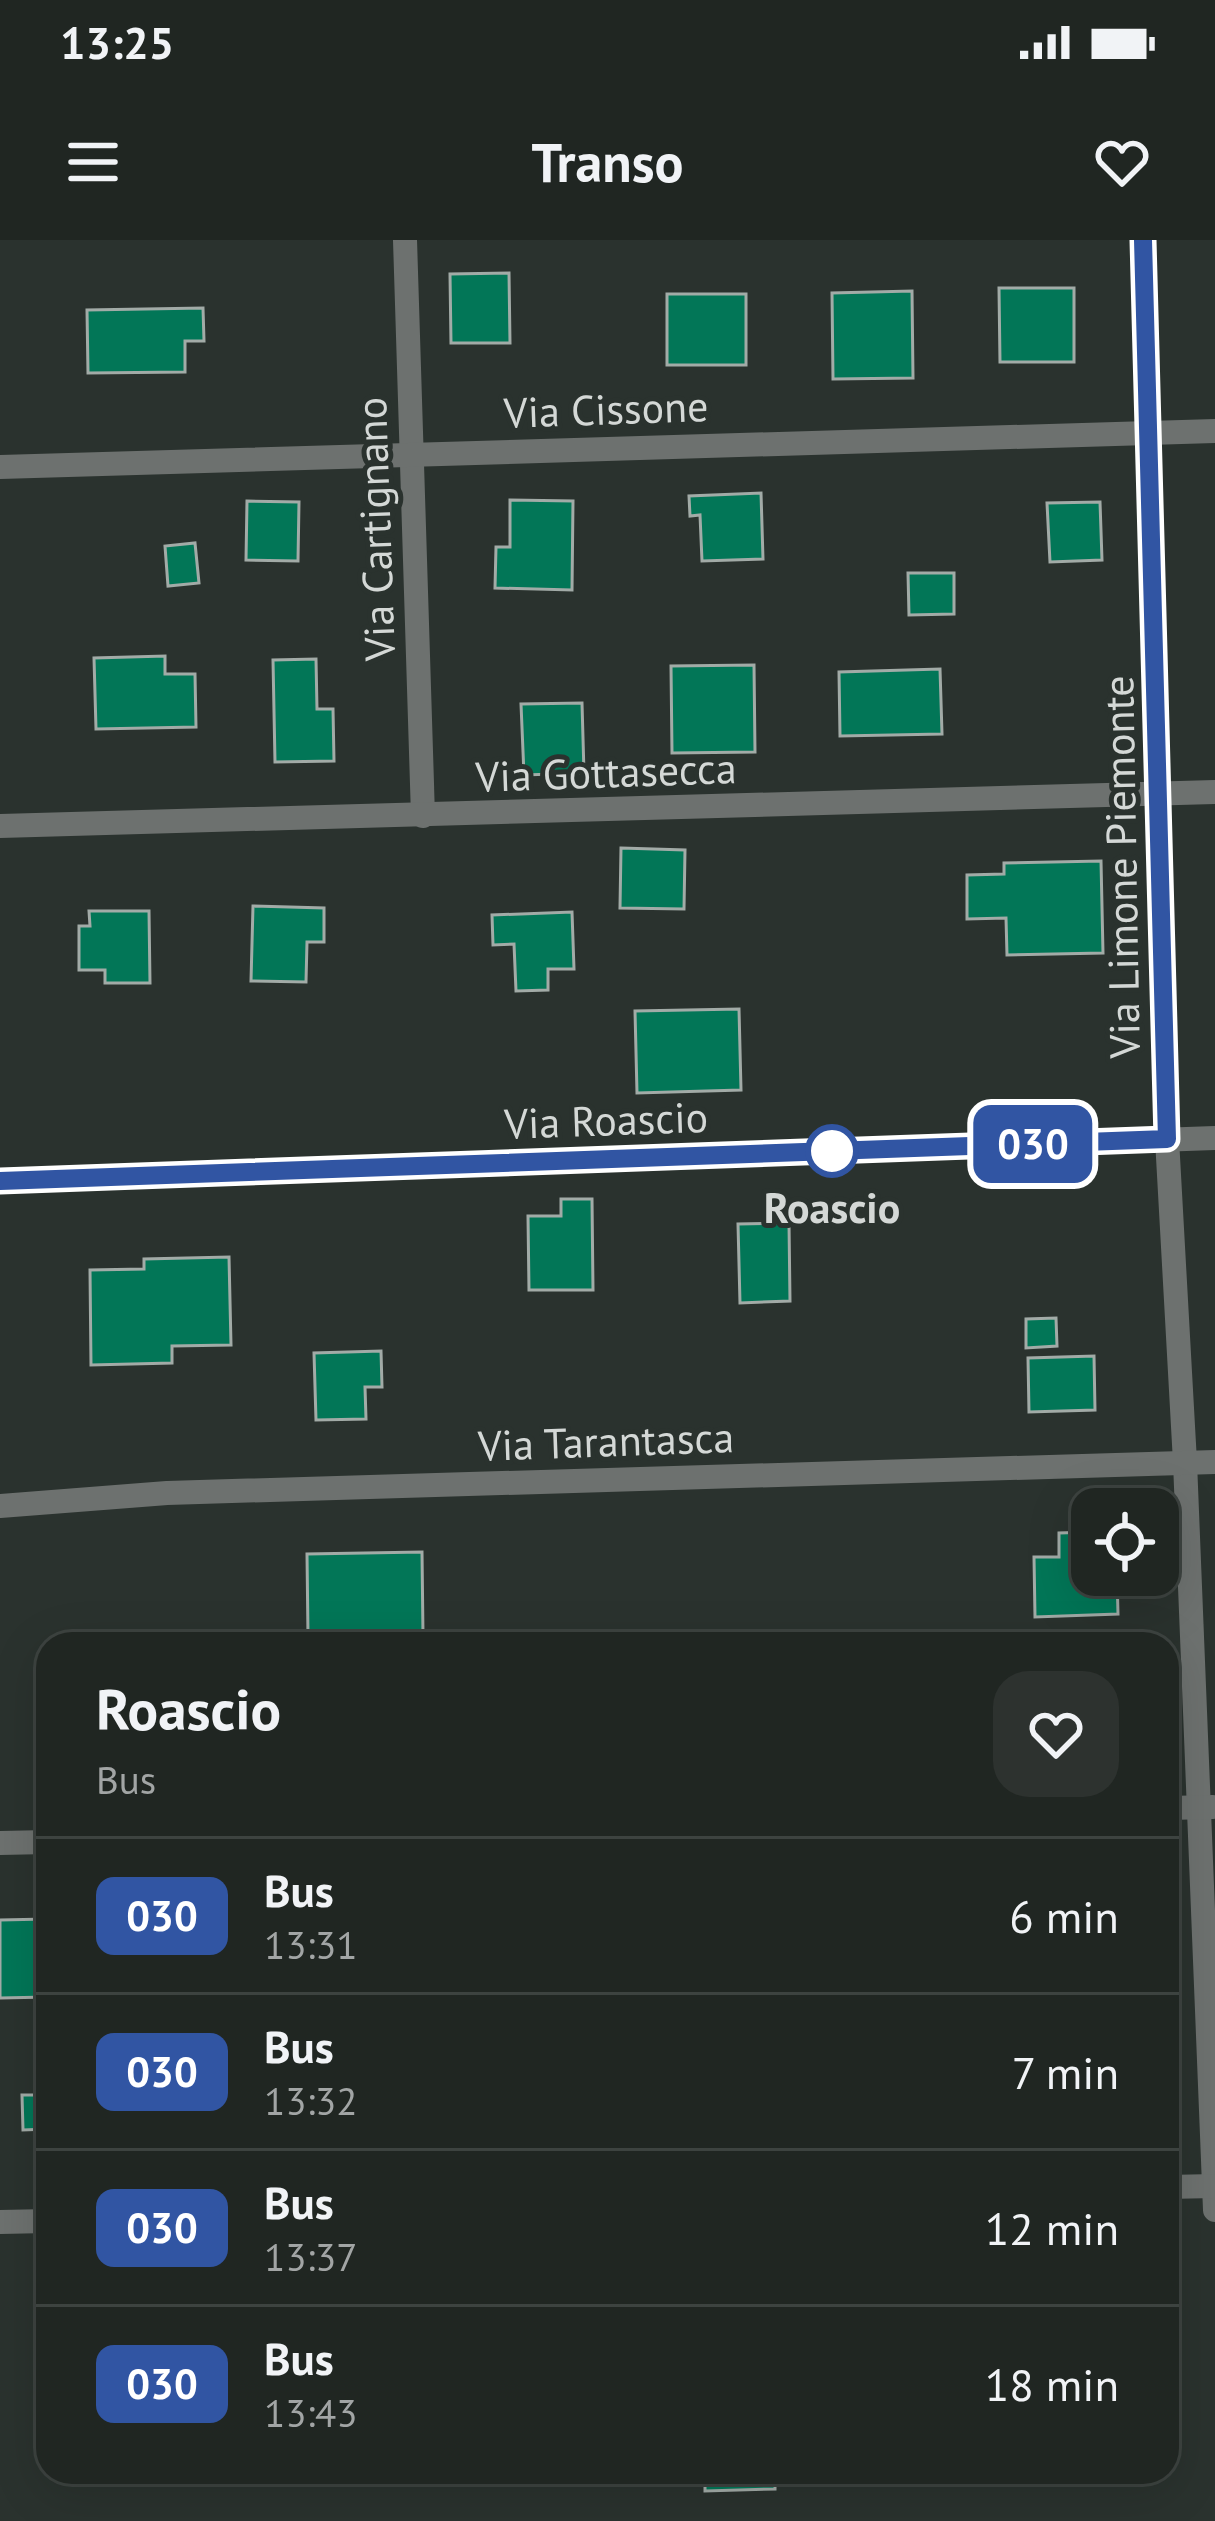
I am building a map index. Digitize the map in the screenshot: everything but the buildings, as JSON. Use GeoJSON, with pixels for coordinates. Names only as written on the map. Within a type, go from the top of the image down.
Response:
{"type":"FeatureCollection","features":[{"type":"Feature","properties":{"kind":"street","name":"Via Cartignano"},"geometry":{"type":"LineString","coordinates":[[405,240],[423,816]]}},
{"type":"Feature","properties":{"kind":"street","name":"Via Limone Piemonte"},"geometry":{"type":"LineString","coordinates":[[1143,240],[1167,1139],[1207,1807],[1215,2210]]}},
{"type":"Feature","properties":{"kind":"street","name":"Via Cissone"},"geometry":{"type":"LineString","coordinates":[[0,467],[1215,431]]}},
{"type":"Feature","properties":{"kind":"street","name":"Via Gottasecca"},"geometry":{"type":"LineString","coordinates":[[0,826],[1215,792]]}},
{"type":"Feature","properties":{"kind":"street","name":"Via Roascio"},"geometry":{"type":"LineString","coordinates":[[0,1180],[1215,1138]]}},
{"type":"Feature","properties":{"kind":"street","name":"Via Tarantasca"},"geometry":{"type":"LineString","coordinates":[[0,1506],[167,1493],[1215,1462]]}},
{"type":"Feature","properties":{"kind":"street"},"geometry":{"type":"LineString","coordinates":[[0,1843],[36,1842]]}},
{"type":"Feature","properties":{"kind":"street"},"geometry":{"type":"LineString","coordinates":[[1179,2187],[1214,2186]]}},
{"type":"Feature","properties":{"kind":"street"},"geometry":{"type":"LineString","coordinates":[[0,2222],[36,2221]]}},
{"type":"Feature","properties":{"kind":"bus line","name":"030"},"geometry":{"type":"LineString","coordinates":[[0,1181],[1167,1139],[1143,240]]}},
{"type":"Feature","properties":{"kind":"place","name":"Roascio"},"geometry":{"type":"Point","coordinates":[832,1151]}}]}
